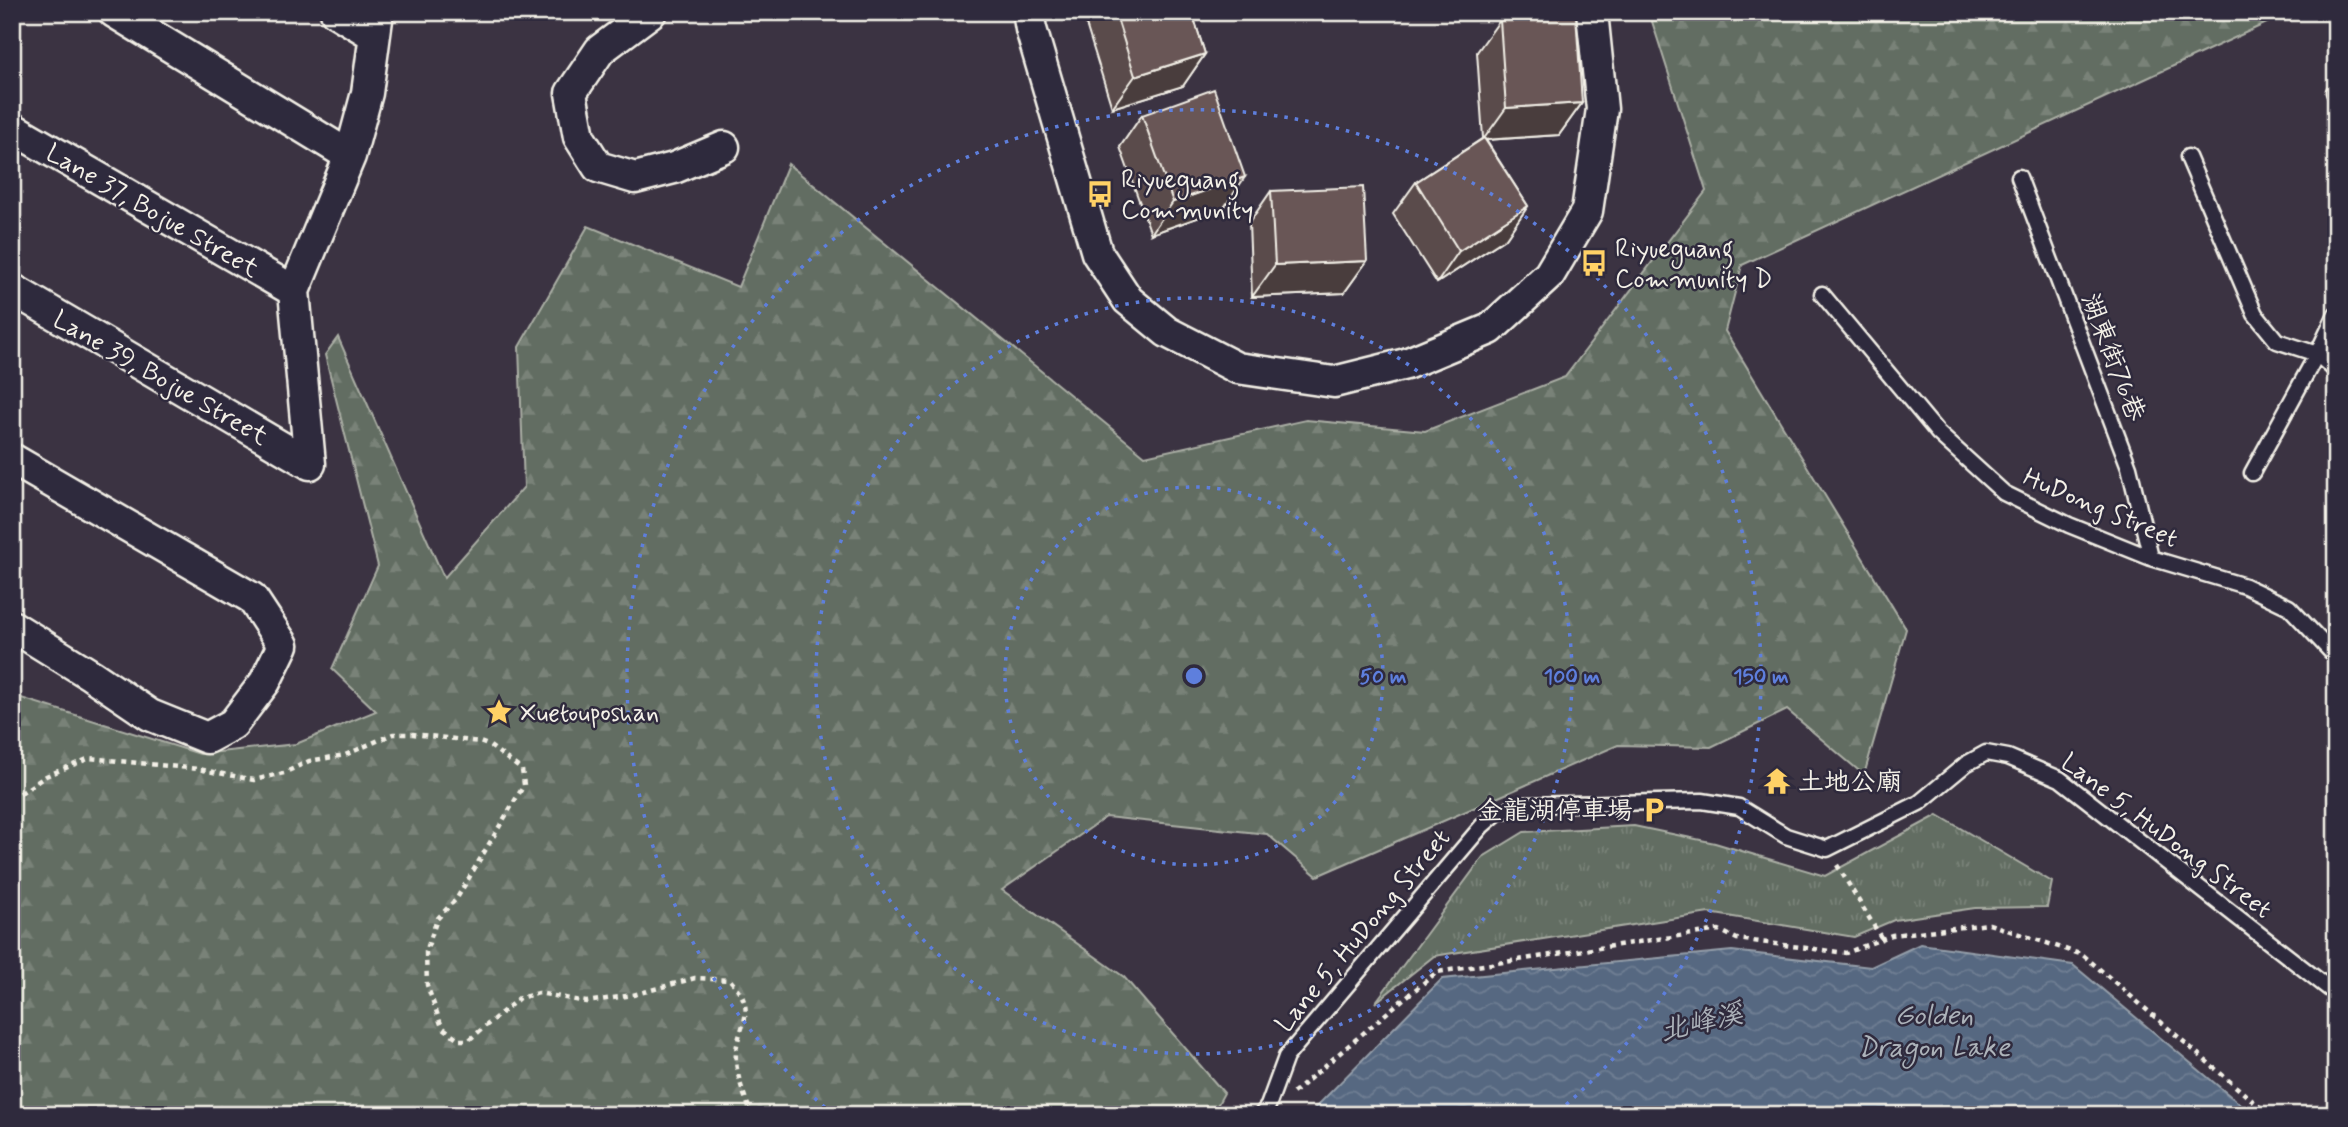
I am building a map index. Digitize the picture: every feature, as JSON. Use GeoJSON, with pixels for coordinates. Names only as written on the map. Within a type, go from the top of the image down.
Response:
{"type":"FeatureCollection","features":[{"type":"Feature","properties":{"kind":"street"},"geometry":{"type":"LineString","coordinates":[[114,12],[350,156]]}},
{"type":"Feature","properties":{"kind":"street"},"geometry":{"type":"LineString","coordinates":[[294,291],[350,156],[367,93],[376,24],[336,12]]}},
{"type":"Feature","properties":{"kind":"street"},"geometry":{"type":"LineString","coordinates":[[651,12],[600,50],[571,93],[579,137],[598,167],[635,178],[674,168],[724,147]]}},
{"type":"Feature","properties":{"kind":"street"},"geometry":{"type":"LineString","coordinates":[[1028,12],[1097,253],[1128,300],[1167,332],[1237,368],[1334,382],[1406,364],[1490,328],[1549,275],[1587,211],[1602,109],[1591,12]]}},
{"type":"Feature","properties":{"kind":"street","name":"Lane 37, Bojue Street"},"geometry":{"type":"LineString","coordinates":[[12,128],[294,291]]}},
{"type":"Feature","properties":{"kind":"street","name":"Lane 39, Bojue Street"},"geometry":{"type":"LineString","coordinates":[[12,289],[310,464],[294,291]]}},
{"type":"Feature","properties":{"kind":"street"},"geometry":{"type":"LineString","coordinates":[[12,459],[252,598],[283,645],[265,682],[233,724],[207,738],[150,715],[12,626]]}},
{"type":"Feature","properties":{"kind":"lane"},"geometry":{"type":"LineString","coordinates":[[2188,157],[2255,314],[2277,341],[2317,354],[2336,371]]}},
{"type":"Feature","properties":{"kind":"lane","name":"湖東街76巷"},"geometry":{"type":"LineString","coordinates":[[2019,177],[2129,467],[2151,558]]}},
{"type":"Feature","properties":{"kind":"lane","name":"HuDong Street"},"geometry":{"type":"LineString","coordinates":[[1822,294],[1938,433],[2004,493],[2069,525],[2151,558],[2245,586],[2290,607],[2336,657]]}},
{"type":"Feature","properties":{"kind":"lane"},"geometry":{"type":"LineString","coordinates":[[2252,473],[2336,314]]}},
{"type":"Feature","properties":{"kind":"lane","name":"Lane 5, HuDong Street"},"geometry":{"type":"LineString","coordinates":[[1265,1110],[1286,1057],[1482,826],[1497,813],[1523,805],[1702,801],[1739,807],[1786,836],[1827,849],[1919,803],[1966,764],[1986,753],[2008,757],[2060,779],[2336,994]]}},
{"type":"Feature","properties":{"kind":"path"},"geometry":{"type":"LineString","coordinates":[[12,799],[46,776],[90,758],[198,769],[254,780],[284,773],[309,761],[345,755],[393,734],[480,742],[490,746],[522,770],[524,785],[457,898],[437,919],[426,953],[427,985],[442,1027],[460,1040],[469,1040],[519,998],[539,993],[586,1002],[633,995],[695,978],[730,980],[742,993],[747,1012],[736,1062],[752,1115]]}},
{"type":"Feature","properties":{"kind":"path"},"geometry":{"type":"LineString","coordinates":[[1827,849],[1882,939]]}},
{"type":"Feature","properties":{"kind":"path"},"geometry":{"type":"LineString","coordinates":[[1265,1110],[1292,1094],[1437,972],[1719,930],[1737,939],[1846,953],[1892,935],[1989,925],[2082,955],[2269,1115]]}},
{"type":"Feature","properties":{"kind":"green space"},"geometry":{"type":"Polygon","coordinates":[[[1649,12],[2265,12],[2271,21],[1742,265],[1725,331],[1906,629],[1864,775],[1787,710],[1711,747],[1618,745],[1317,876],[1267,834],[1106,817],[1002,890],[1124,977],[1224,1093],[1212,1115],[12,1115],[12,695],[200,754],[296,744],[376,711],[332,669],[378,566],[325,355],[338,337],[444,578],[524,487],[519,347],[588,226],[738,287],[788,164],[1145,456],[1306,420],[1425,431],[1565,377],[1706,191],[1649,12]]]}},
{"type":"Feature","properties":{"kind":"green space"},"geometry":{"type":"Polygon","coordinates":[[[1938,815],[2052,882],[2047,907],[1975,908],[1894,920],[1854,937],[1709,913],[1434,956],[1375,1003],[1483,857],[1524,832],[1634,826],[1715,843],[1825,876],[1938,815]]]}},
{"type":"Feature","properties":{"kind":"water","name":"Golden Dragon Lake"},"geometry":{"type":"Polygon","coordinates":[[[1920,944],[2073,965],[2253,1115],[1312,1115],[1315,1108],[1442,979],[1732,951],[1871,967],[1920,944]]]}},
{"type":"Feature","properties":{"kind":"building"},"geometry":{"type":"Polygon","coordinates":[[[1115,12],[1192,12],[1205,54],[1135,76],[1115,12]]]}},
{"type":"Feature","properties":{"kind":"building"},"geometry":{"type":"Polygon","coordinates":[[[1576,15],[1582,103],[1506,108],[1500,20],[1576,15]]]}},
{"type":"Feature","properties":{"kind":"building"},"geometry":{"type":"Polygon","coordinates":[[[1214,89],[1245,177],[1173,202],[1142,115],[1214,89]]]}},
{"type":"Feature","properties":{"kind":"building"},"geometry":{"type":"Polygon","coordinates":[[[1484,138],[1528,206],[1459,251],[1416,182],[1484,138]]]}},
{"type":"Feature","properties":{"kind":"building"},"geometry":{"type":"Polygon","coordinates":[[[1363,187],[1367,261],[1275,265],[1271,191],[1363,187]]]}},
{"type":"Feature","properties":{"kind":"place","name":"Riyueguang Community"},"geometry":{"type":"Point","coordinates":[1100,194]}},
{"type":"Feature","properties":{"kind":"place","name":"Riyueguang Community D"},"geometry":{"type":"Point","coordinates":[1594,263]}},
{"type":"Feature","properties":{"kind":"place","name":"Xuetouposhan"},"geometry":{"type":"Point","coordinates":[499,712]}},
{"type":"Feature","properties":{"kind":"place","name":"土地公廟"},"geometry":{"type":"Point","coordinates":[1777,781]}},
{"type":"Feature","properties":{"kind":"place","name":"金龍湖停車場"},"geometry":{"type":"Point","coordinates":[1654,810]}},
{"type":"Feature","properties":{"kind":"water label","name":"北峰溪"},"geometry":{"type":"Point","coordinates":[1701,1021]}}]}
